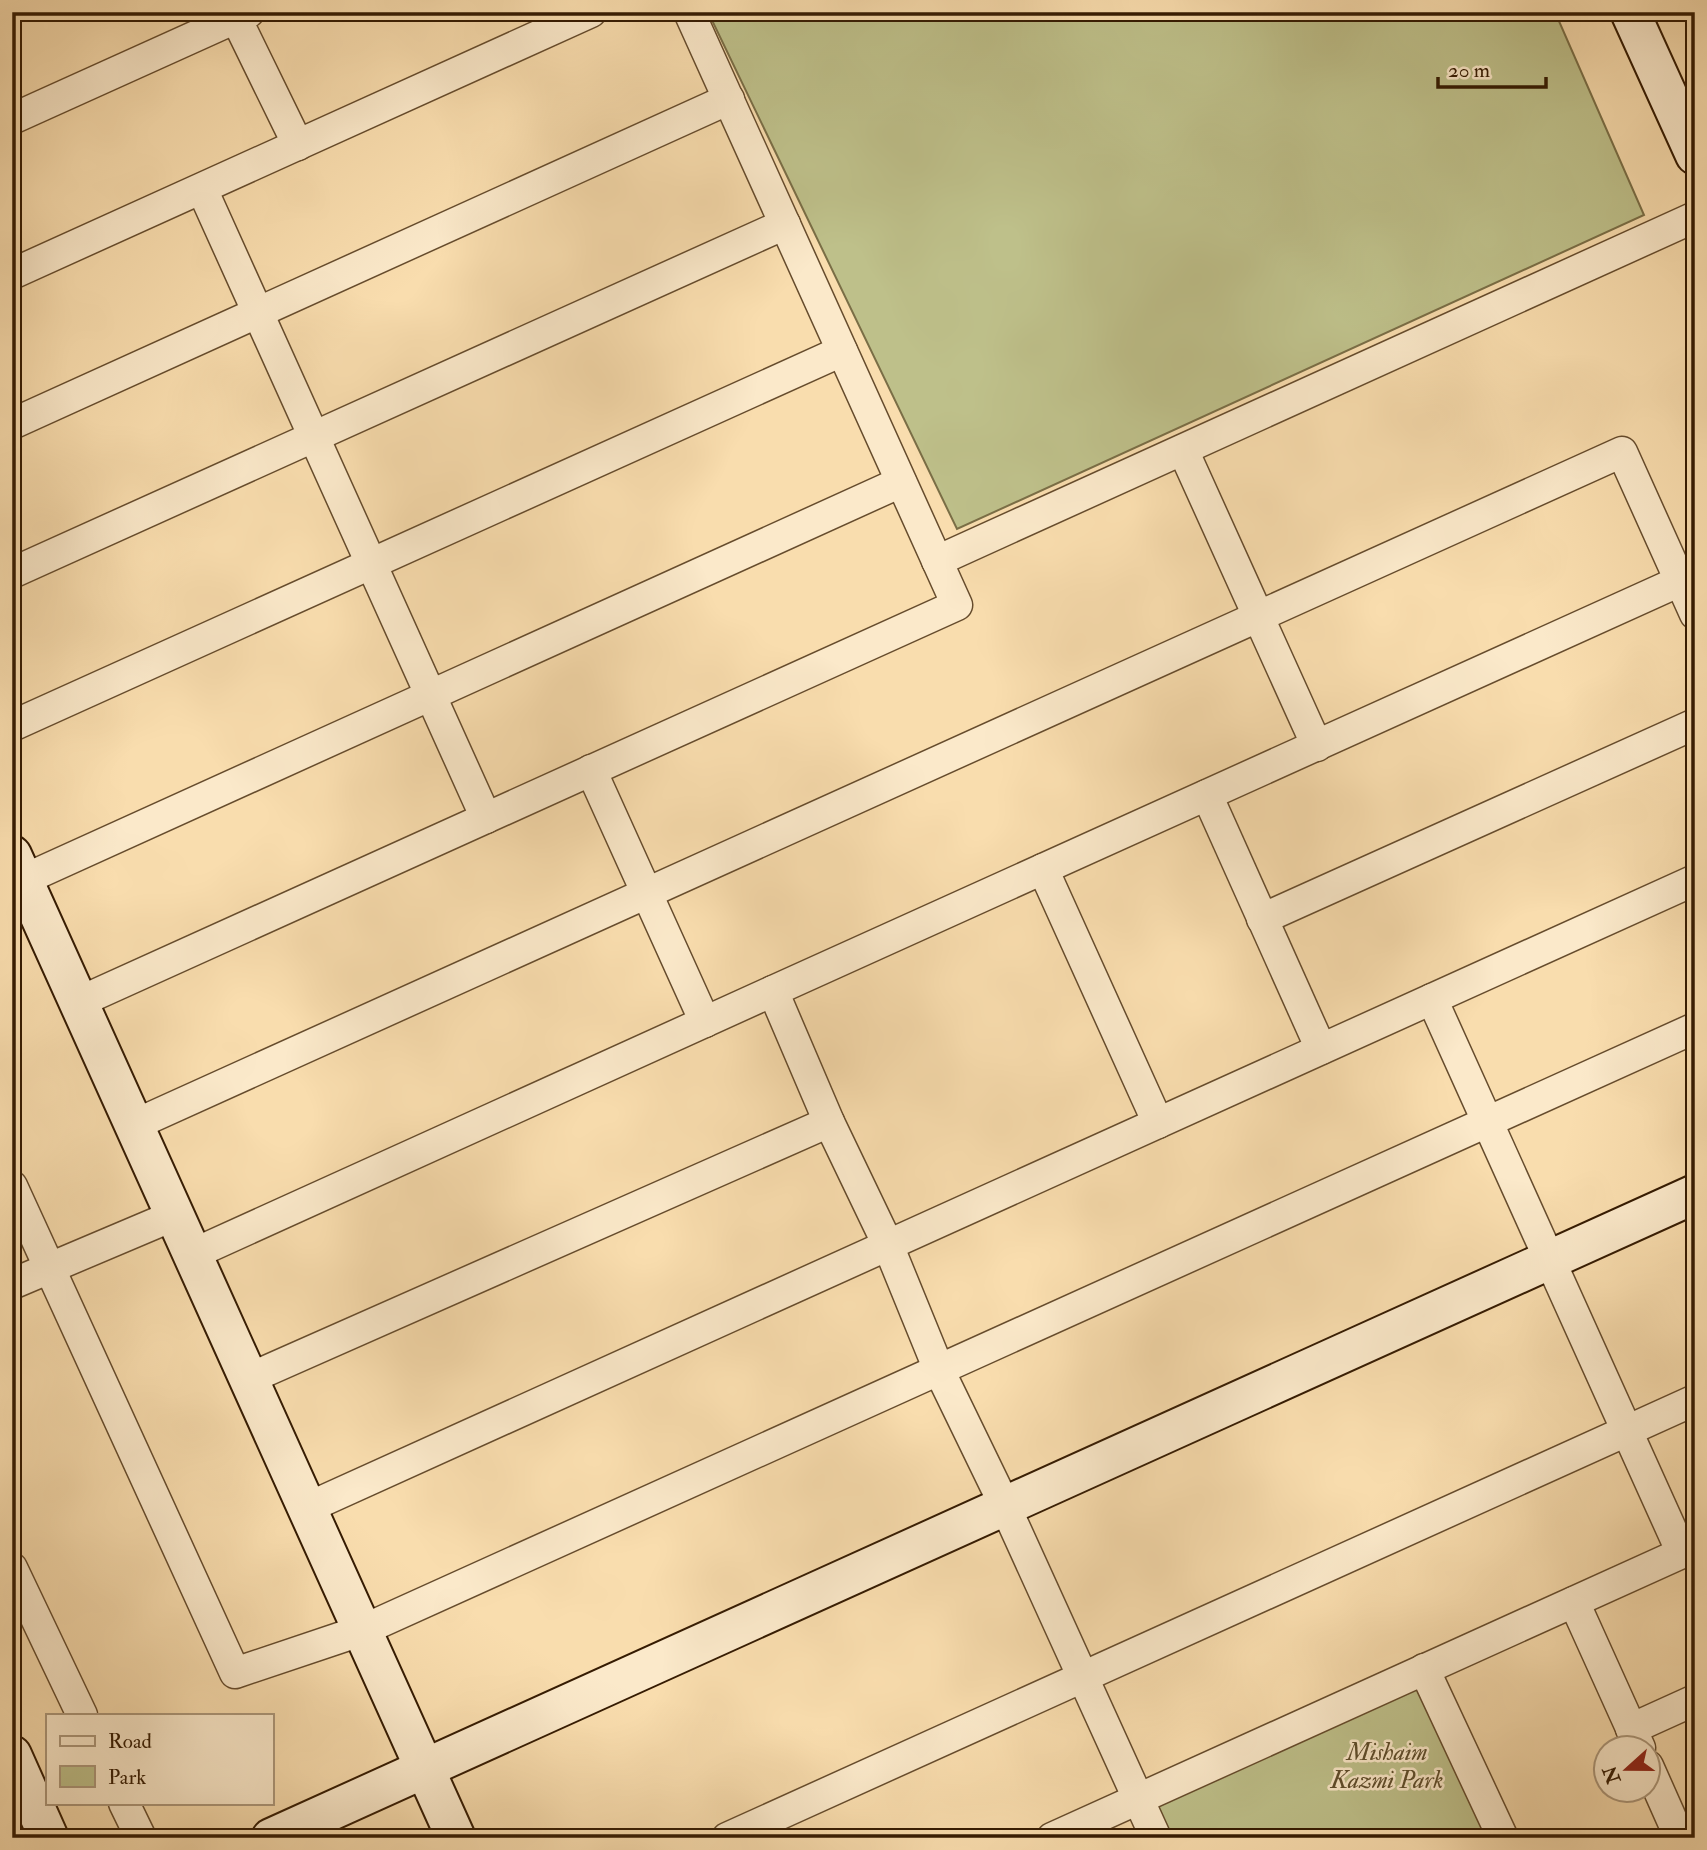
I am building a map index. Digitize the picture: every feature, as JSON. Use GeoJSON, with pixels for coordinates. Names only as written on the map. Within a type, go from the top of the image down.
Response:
{"type":"FeatureCollection","features":[{"type":"Feature","properties":{"kind":"street"},"geometry":{"type":"LineString","coordinates":[[12,274],[591,12]]}},
{"type":"Feature","properties":{"kind":"street"},"geometry":{"type":"LineString","coordinates":[[79,1002],[957,605],[689,12]]}},
{"type":"Feature","properties":{"kind":"street"},"geometry":{"type":"LineString","coordinates":[[1630,12],[1695,155]]}},
{"type":"Feature","properties":{"kind":"street"},"geometry":{"type":"LineString","coordinates":[[12,120],[240,14],[298,145]]}},
{"type":"Feature","properties":{"kind":"street"},"geometry":{"type":"LineString","coordinates":[[12,424],[729,99]]}},
{"type":"Feature","properties":{"kind":"street"},"geometry":{"type":"LineString","coordinates":[[202,189],[486,818]]}},
{"type":"Feature","properties":{"kind":"street"},"geometry":{"type":"LineString","coordinates":[[937,561],[1695,217]]}},
{"type":"Feature","properties":{"kind":"street"},"geometry":{"type":"LineString","coordinates":[[12,573],[785,223]]}},
{"type":"Feature","properties":{"kind":"street"},"geometry":{"type":"LineString","coordinates":[[12,726],[842,351]]}},
{"type":"Feature","properties":{"kind":"street"},"geometry":{"type":"LineString","coordinates":[[1183,450],[1317,746]]}},
{"type":"Feature","properties":{"kind":"street"},"geometry":{"type":"LineString","coordinates":[[134,1125],[1622,453],[1695,614]]}},
{"type":"Feature","properties":{"kind":"street"},"geometry":{"type":"LineString","coordinates":[[456,1838],[18,867],[431,695],[901,482]]}},
{"type":"Feature","properties":{"kind":"street"},"geometry":{"type":"LineString","coordinates":[[192,1254],[1680,581]]}},
{"type":"Feature","properties":{"kind":"street"},"geometry":{"type":"LineString","coordinates":[[1262,919],[1695,724]]}},
{"type":"Feature","properties":{"kind":"street"},"geometry":{"type":"LineString","coordinates":[[591,770],[705,1022]]}},
{"type":"Feature","properties":{"kind":"street"},"geometry":{"type":"LineString","coordinates":[[1206,795],[1321,1049]]}},
{"type":"Feature","properties":{"kind":"street"},"geometry":{"type":"LineString","coordinates":[[1043,869],[1158,1123]]}},
{"type":"Feature","properties":{"kind":"street"},"geometry":{"type":"LineString","coordinates":[[307,1508],[1695,880]]}},
{"type":"Feature","properties":{"kind":"street"},"geometry":{"type":"LineString","coordinates":[[773,991],[828,1122],[888,1245],[939,1370],[1005,1506],[1156,1838]]}},
{"type":"Feature","properties":{"kind":"street"},"geometry":{"type":"LineString","coordinates":[[1052,1838],[1688,1550],[1627,1431],[1432,999]]}},
{"type":"Feature","properties":{"kind":"street"},"geometry":{"type":"LineString","coordinates":[[12,1186],[235,1674],[363,1630],[1695,1028]]}},
{"type":"Feature","properties":{"kind":"street"},"geometry":{"type":"LineString","coordinates":[[248,1379],[828,1122]]}},
{"type":"Feature","properties":{"kind":"street"},"geometry":{"type":"LineString","coordinates":[[271,1838],[1695,1194]]}},
{"type":"Feature","properties":{"kind":"street"},"geometry":{"type":"LineString","coordinates":[[12,1284],[175,1215]]}},
{"type":"Feature","properties":{"kind":"street"},"geometry":{"type":"LineString","coordinates":[[727,1838],[1695,1400]]}},
{"type":"Feature","properties":{"kind":"street"},"geometry":{"type":"LineString","coordinates":[[12,1568],[82,1714]]}},
{"type":"Feature","properties":{"kind":"street"},"geometry":{"type":"LineString","coordinates":[[1574,1602],[1633,1734]]}},
{"type":"Feature","properties":{"kind":"street"},"geometry":{"type":"LineString","coordinates":[[1424,1669],[1503,1838]]}},
{"type":"Feature","properties":{"kind":"street"},"geometry":{"type":"LineString","coordinates":[[1643,1734],[1695,1700]]}},
{"type":"Feature","properties":{"kind":"street"},"geometry":{"type":"LineString","coordinates":[[12,1755],[49,1838]]}},
{"type":"Feature","properties":{"kind":"street"},"geometry":{"type":"LineString","coordinates":[[1662,1799],[1680,1838]]}},
{"type":"Feature","properties":{"kind":"street"},"geometry":{"type":"LineString","coordinates":[[124,1804],[141,1838]]}},
{"type":"Feature","properties":{"kind":"green space"},"geometry":{"type":"Polygon","coordinates":[[[708,12],[1555,12],[1644,215],[957,529],[708,12]]]}},
{"type":"Feature","properties":{"kind":"green space","name":"Mishaim Kazmi Park"},"geometry":{"type":"Polygon","coordinates":[[[1424,1669],[1503,1838],[1156,1838],[1138,1799],[1424,1669]]]}}]}
